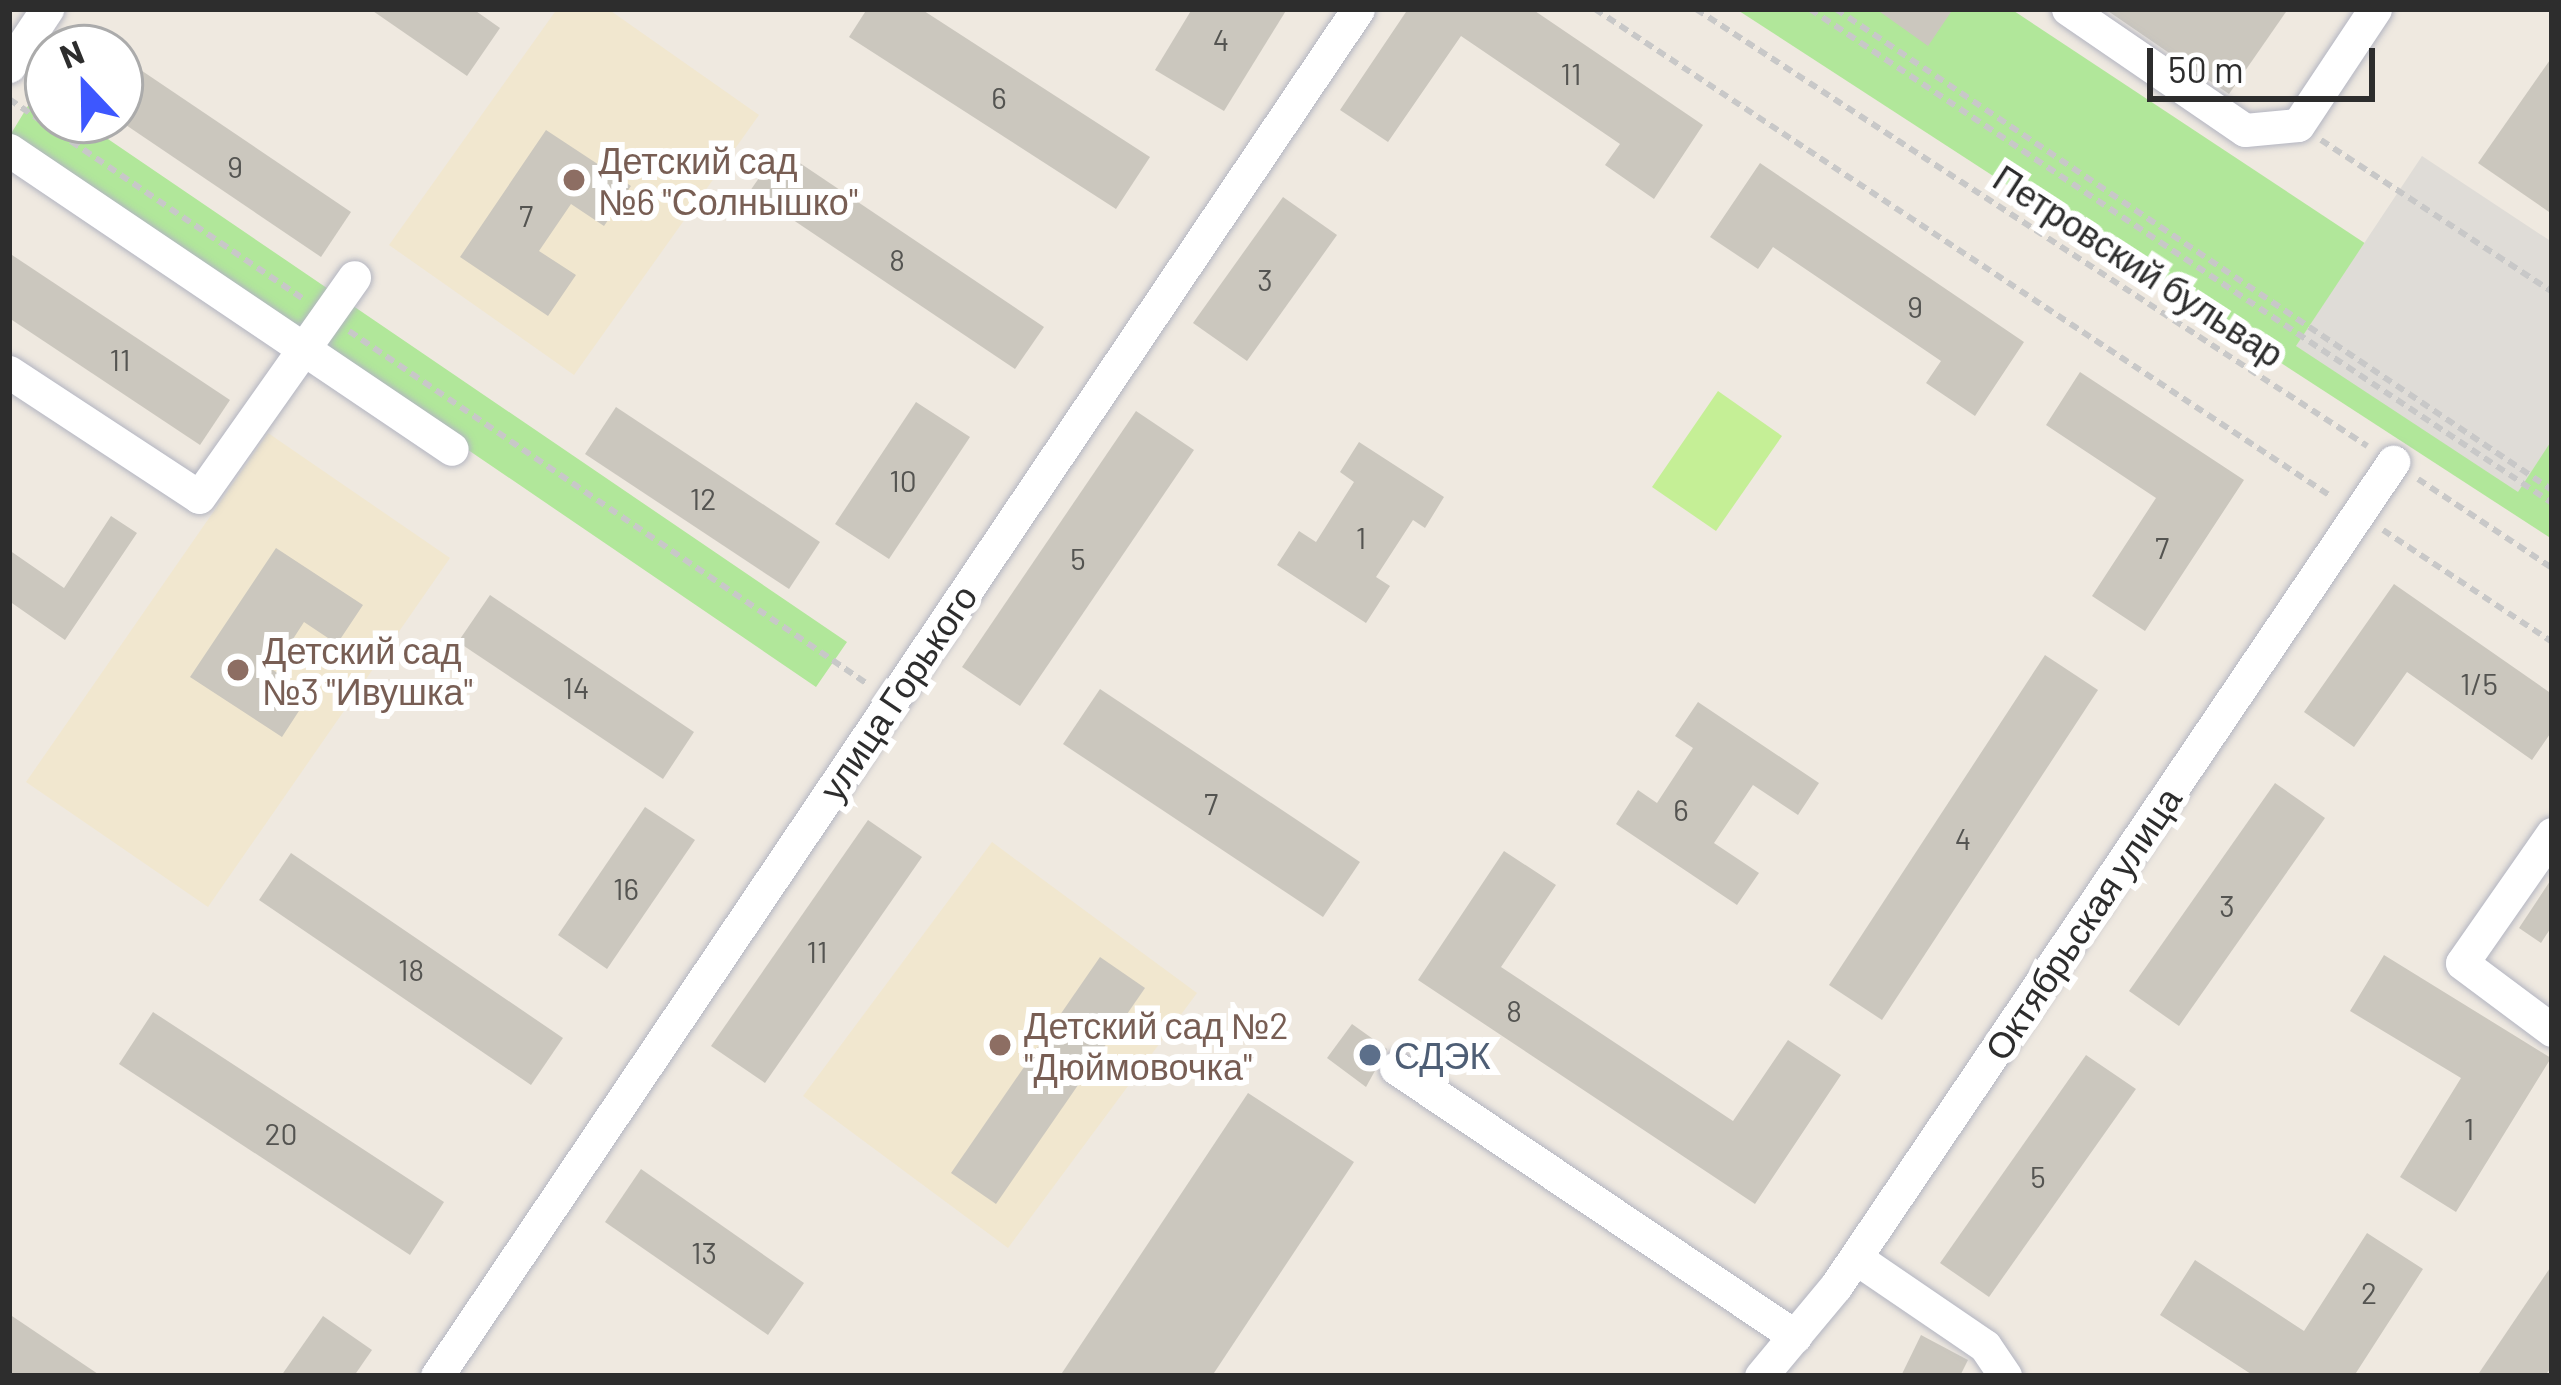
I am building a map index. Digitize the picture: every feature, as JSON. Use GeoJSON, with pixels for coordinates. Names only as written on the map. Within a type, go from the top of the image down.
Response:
{"type":"FeatureCollection","features":[{"type":"Feature","properties":{"kind":"street"},"geometry":{"type":"LineString","coordinates":[[9,66],[47,9]]}},
{"type":"Feature","properties":{"kind":"street","name":"улица Горького"},"geometry":{"type":"LineString","coordinates":[[437,1376],[1358,9]]}},
{"type":"Feature","properties":{"kind":"street"},"geometry":{"type":"LineString","coordinates":[[2068,9],[2245,130],[2298,125],[2374,9]]}},
{"type":"Feature","properties":{"kind":"street"},"geometry":{"type":"LineString","coordinates":[[9,150],[452,449]]}},
{"type":"Feature","properties":{"kind":"street"},"geometry":{"type":"LineString","coordinates":[[9,372],[200,497],[354,277]]}},
{"type":"Feature","properties":{"kind":"street","name":"Октябрьская улица"},"geometry":{"type":"LineString","coordinates":[[1760,1376],[1856,1258],[2392,462]]}},
{"type":"Feature","properties":{"kind":"street"},"geometry":{"type":"LineString","coordinates":[[2552,834],[2462,963],[2552,1030]]}},
{"type":"Feature","properties":{"kind":"street"},"geometry":{"type":"LineString","coordinates":[[1396,1068],[1795,1336]]}},
{"type":"Feature","properties":{"kind":"street"},"geometry":{"type":"LineString","coordinates":[[1856,1258],[1985,1346],[2005,1376]]}},
{"type":"Feature","properties":{"kind":"path"},"geometry":{"type":"LineString","coordinates":[[1594,9],[2552,642]]}},
{"type":"Feature","properties":{"kind":"path","name":"Петровский бульвар"},"geometry":{"type":"LineString","coordinates":[[1696,9],[2552,568]]}},
{"type":"Feature","properties":{"kind":"path"},"geometry":{"type":"LineString","coordinates":[[1810,9],[2552,503]]}},
{"type":"Feature","properties":{"kind":"path"},"geometry":{"type":"LineString","coordinates":[[1836,9],[2552,490]]}},
{"type":"Feature","properties":{"kind":"path"},"geometry":{"type":"LineString","coordinates":[[9,99],[891,700]]}},
{"type":"Feature","properties":{"kind":"path"},"geometry":{"type":"LineString","coordinates":[[2298,125],[2552,292]]}},
{"type":"Feature","properties":{"kind":"shaded area","name":"Детский сад №6 \"Солнышко\""},"geometry":{"type":"Polygon","coordinates":[[[557,9],[608,9],[759,115],[574,375],[389,245],[557,9]]]}},
{"type":"Feature","properties":{"kind":"shaded area"},"geometry":{"type":"Polygon","coordinates":[[[2422,156],[2552,242],[2552,440],[2518,492],[2296,346],[2422,156]]]}},
{"type":"Feature","properties":{"kind":"shaded area","name":"Детский сад №3 \"Ивушка\""},"geometry":{"type":"Polygon","coordinates":[[[268,433],[450,558],[208,907],[26,782],[268,433]]]}},
{"type":"Feature","properties":{"kind":"shaded area","name":"Детский сад №2 \"Дюймовочка\""},"geometry":{"type":"Polygon","coordinates":[[[992,842],[1197,993],[1008,1248],[803,1096],[992,842]]]}},
{"type":"Feature","properties":{"kind":"green space"},"geometry":{"type":"Polygon","coordinates":[[[1736,9],[2011,9],[2552,367],[2552,539],[1736,9]]]}},
{"type":"Feature","properties":{"kind":"green space"},"geometry":{"type":"Polygon","coordinates":[[[24,112],[24,144],[115,144],[847,642],[816,687],[9,137],[24,112]]]}},
{"type":"Feature","properties":{"kind":"green space"},"geometry":{"type":"Polygon","coordinates":[[[1718,391],[1782,436],[1716,531],[1652,487],[1718,391]]]}},
{"type":"Feature","properties":{"kind":"building"},"geometry":{"type":"Polygon","coordinates":[[[370,9],[473,9],[500,28],[467,76],[370,9]]]}},
{"type":"Feature","properties":{"kind":"building"},"geometry":{"type":"Polygon","coordinates":[[[867,9],[921,9],[1150,157],[1116,209],[849,37],[867,9]]]}},
{"type":"Feature","properties":{"kind":"building"},"geometry":{"type":"Polygon","coordinates":[[[1192,9],[1287,9],[1224,111],[1155,70],[1192,9]]]}},
{"type":"Feature","properties":{"kind":"building"},"geometry":{"type":"Polygon","coordinates":[[[1408,9],[1532,9],[1703,125],[1654,199],[1605,165],[1620,144],[1461,36],[1388,142],[1340,110],[1408,9]]]}},
{"type":"Feature","properties":{"kind":"building"},"geometry":{"type":"Polygon","coordinates":[[[1876,9],[1953,9],[1928,46],[1876,9]]]}},
{"type":"Feature","properties":{"kind":"building"},"geometry":{"type":"Polygon","coordinates":[[[2105,9],[2288,9],[2229,94],[2105,9]]]}},
{"type":"Feature","properties":{"kind":"building"},"geometry":{"type":"Polygon","coordinates":[[[2552,57],[2552,214],[2478,163],[2552,57]]]}},
{"type":"Feature","properties":{"kind":"building"},"geometry":{"type":"Polygon","coordinates":[[[144,72],[351,212],[321,257],[144,137],[144,72]]]}},
{"type":"Feature","properties":{"kind":"building","name":"Детский сад №6 \"Солнышко\""},"geometry":{"type":"Polygon","coordinates":[[[546,130],[631,186],[604,226],[571,204],[539,251],[576,275],[548,316],[460,257],[546,130]]]}},
{"type":"Feature","properties":{"kind":"building"},"geometry":{"type":"Polygon","coordinates":[[[779,149],[1044,327],[1015,369],[750,191],[779,149]]]}},
{"type":"Feature","properties":{"kind":"building"},"geometry":{"type":"Polygon","coordinates":[[[1760,163],[2024,342],[1975,416],[1926,383],[1941,361],[1773,247],[1758,269],[1710,237],[1760,163]]]}},
{"type":"Feature","properties":{"kind":"building"},"geometry":{"type":"Polygon","coordinates":[[[1283,197],[1337,235],[1247,361],[1193,323],[1283,197]]]}},
{"type":"Feature","properties":{"kind":"building"},"geometry":{"type":"Polygon","coordinates":[[[9,253],[230,400],[200,445],[9,318],[9,253]]]}},
{"type":"Feature","properties":{"kind":"building"},"geometry":{"type":"Polygon","coordinates":[[[2080,372],[2244,480],[2145,631],[2092,596],[2156,498],[2046,425],[2080,372]]]}},
{"type":"Feature","properties":{"kind":"building"},"geometry":{"type":"Polygon","coordinates":[[[916,402],[970,437],[889,559],[835,524],[916,402]]]}},
{"type":"Feature","properties":{"kind":"building"},"geometry":{"type":"Polygon","coordinates":[[[616,407],[820,542],[789,589],[585,454],[616,407]]]}},
{"type":"Feature","properties":{"kind":"building"},"geometry":{"type":"Polygon","coordinates":[[[1136,411],[1194,450],[1020,706],[962,667],[1136,411]]]}},
{"type":"Feature","properties":{"kind":"building"},"geometry":{"type":"Polygon","coordinates":[[[1359,442],[1444,497],[1425,528],[1413,520],[1376,577],[1390,586],[1366,623],[1277,565],[1299,531],[1316,542],[1354,482],[1340,472],[1359,442]]]}},
{"type":"Feature","properties":{"kind":"building"},"geometry":{"type":"Polygon","coordinates":[[[111,516],[137,533],[65,640],[9,601],[9,550],[64,588],[111,516]]]}},
{"type":"Feature","properties":{"kind":"building","name":"Детский сад №3 \"Ивушка\""},"geometry":{"type":"Polygon","coordinates":[[[276,548],[363,605],[337,644],[304,622],[273,670],[310,694],[282,737],[190,677],[276,548]]]}},
{"type":"Feature","properties":{"kind":"building"},"geometry":{"type":"Polygon","coordinates":[[[2394,584],[2552,694],[2552,731],[2532,760],[2407,672],[2354,747],[2304,712],[2394,584]]]}},
{"type":"Feature","properties":{"kind":"building"},"geometry":{"type":"Polygon","coordinates":[[[490,595],[694,732],[663,779],[458,642],[490,595]]]}},
{"type":"Feature","properties":{"kind":"building"},"geometry":{"type":"Polygon","coordinates":[[[2045,655],[2098,690],[1882,1020],[1829,985],[2045,655]]]}},
{"type":"Feature","properties":{"kind":"building"},"geometry":{"type":"Polygon","coordinates":[[[1100,689],[1360,862],[1323,917],[1063,744],[1100,689]]]}},
{"type":"Feature","properties":{"kind":"building"},"geometry":{"type":"Polygon","coordinates":[[[1698,702],[1819,783],[1798,815],[1753,785],[1714,843],[1759,873],[1737,905],[1616,824],[1638,790],[1657,803],[1693,748],[1675,736],[1698,702]]]}},
{"type":"Feature","properties":{"kind":"building"},"geometry":{"type":"Polygon","coordinates":[[[2275,783],[2325,818],[2179,1026],[2129,991],[2275,783]]]}},
{"type":"Feature","properties":{"kind":"building"},"geometry":{"type":"Polygon","coordinates":[[[645,807],[695,840],[607,969],[558,935],[645,807]]]}},
{"type":"Feature","properties":{"kind":"building"},"geometry":{"type":"Polygon","coordinates":[[[868,820],[922,857],[765,1083],[711,1046],[868,820]]]}},
{"type":"Feature","properties":{"kind":"building"},"geometry":{"type":"Polygon","coordinates":[[[1504,851],[1556,885],[1501,967],[1733,1121],[1788,1040],[1841,1075],[1755,1204],[1418,980],[1504,851]]]}},
{"type":"Feature","properties":{"kind":"building"},"geometry":{"type":"Polygon","coordinates":[[[291,853],[563,1038],[531,1085],[259,900],[291,853]]]}},
{"type":"Feature","properties":{"kind":"building"},"geometry":{"type":"Polygon","coordinates":[[[2552,878],[2552,926],[2541,943],[2519,928],[2552,878]]]}},
{"type":"Feature","properties":{"kind":"building"},"geometry":{"type":"Polygon","coordinates":[[[2384,955],[2551,1058],[2456,1212],[2400,1177],[2461,1078],[2350,1011],[2384,955]]]}},
{"type":"Feature","properties":{"kind":"building"},"geometry":{"type":"Polygon","coordinates":[[[1100,957],[1145,988],[996,1204],[951,1173],[1100,957]]]}},
{"type":"Feature","properties":{"kind":"building"},"geometry":{"type":"Polygon","coordinates":[[[153,1012],[444,1202],[410,1255],[119,1064],[153,1012]]]}},
{"type":"Feature","properties":{"kind":"building"},"geometry":{"type":"Polygon","coordinates":[[[1352,1024],[1387,1049],[1366,1087],[1327,1058],[1352,1024]]]}},
{"type":"Feature","properties":{"kind":"building"},"geometry":{"type":"Polygon","coordinates":[[[2086,1055],[2136,1089],[1989,1297],[1940,1263],[2086,1055]]]}},
{"type":"Feature","properties":{"kind":"building"},"geometry":{"type":"Polygon","coordinates":[[[1248,1093],[1354,1162],[1212,1376],[1060,1376],[1248,1093]]]}},
{"type":"Feature","properties":{"kind":"building"},"geometry":{"type":"Polygon","coordinates":[[[641,1169],[804,1283],[768,1335],[605,1222],[641,1169]]]}},
{"type":"Feature","properties":{"kind":"building"},"geometry":{"type":"Polygon","coordinates":[[[2367,1233],[2423,1269],[2354,1376],[2254,1376],[2160,1315],[2195,1260],[2304,1331],[2367,1233]]]}},
{"type":"Feature","properties":{"kind":"building"},"geometry":{"type":"Polygon","coordinates":[[[2552,1265],[2552,1366],[2545,1376],[2477,1376],[2552,1265]]]}},
{"type":"Feature","properties":{"kind":"building"},"geometry":{"type":"Polygon","coordinates":[[[9,1314],[101,1376],[9,1376],[9,1314]]]}},
{"type":"Feature","properties":{"kind":"building"},"geometry":{"type":"Polygon","coordinates":[[[323,1316],[372,1350],[354,1376],[281,1376],[323,1316]]]}},
{"type":"Feature","properties":{"kind":"building"},"geometry":{"type":"Polygon","coordinates":[[[1921,1335],[1968,1360],[1960,1376],[1901,1376],[1921,1335]]]}},
{"type":"Feature","properties":{"kind":"place","name":"Детский сад №6 \"Солнышко\""},"geometry":{"type":"Point","coordinates":[574,180]}},
{"type":"Feature","properties":{"kind":"place","name":"Детский сад №3 \"Ивушка\""},"geometry":{"type":"Point","coordinates":[238,670]}},
{"type":"Feature","properties":{"kind":"place","name":"Детский сад №2 \"Дюймовочка\""},"geometry":{"type":"Point","coordinates":[1000,1045]}},
{"type":"Feature","properties":{"kind":"place","name":"СДЭК"},"geometry":{"type":"Point","coordinates":[1370,1055]}}]}
